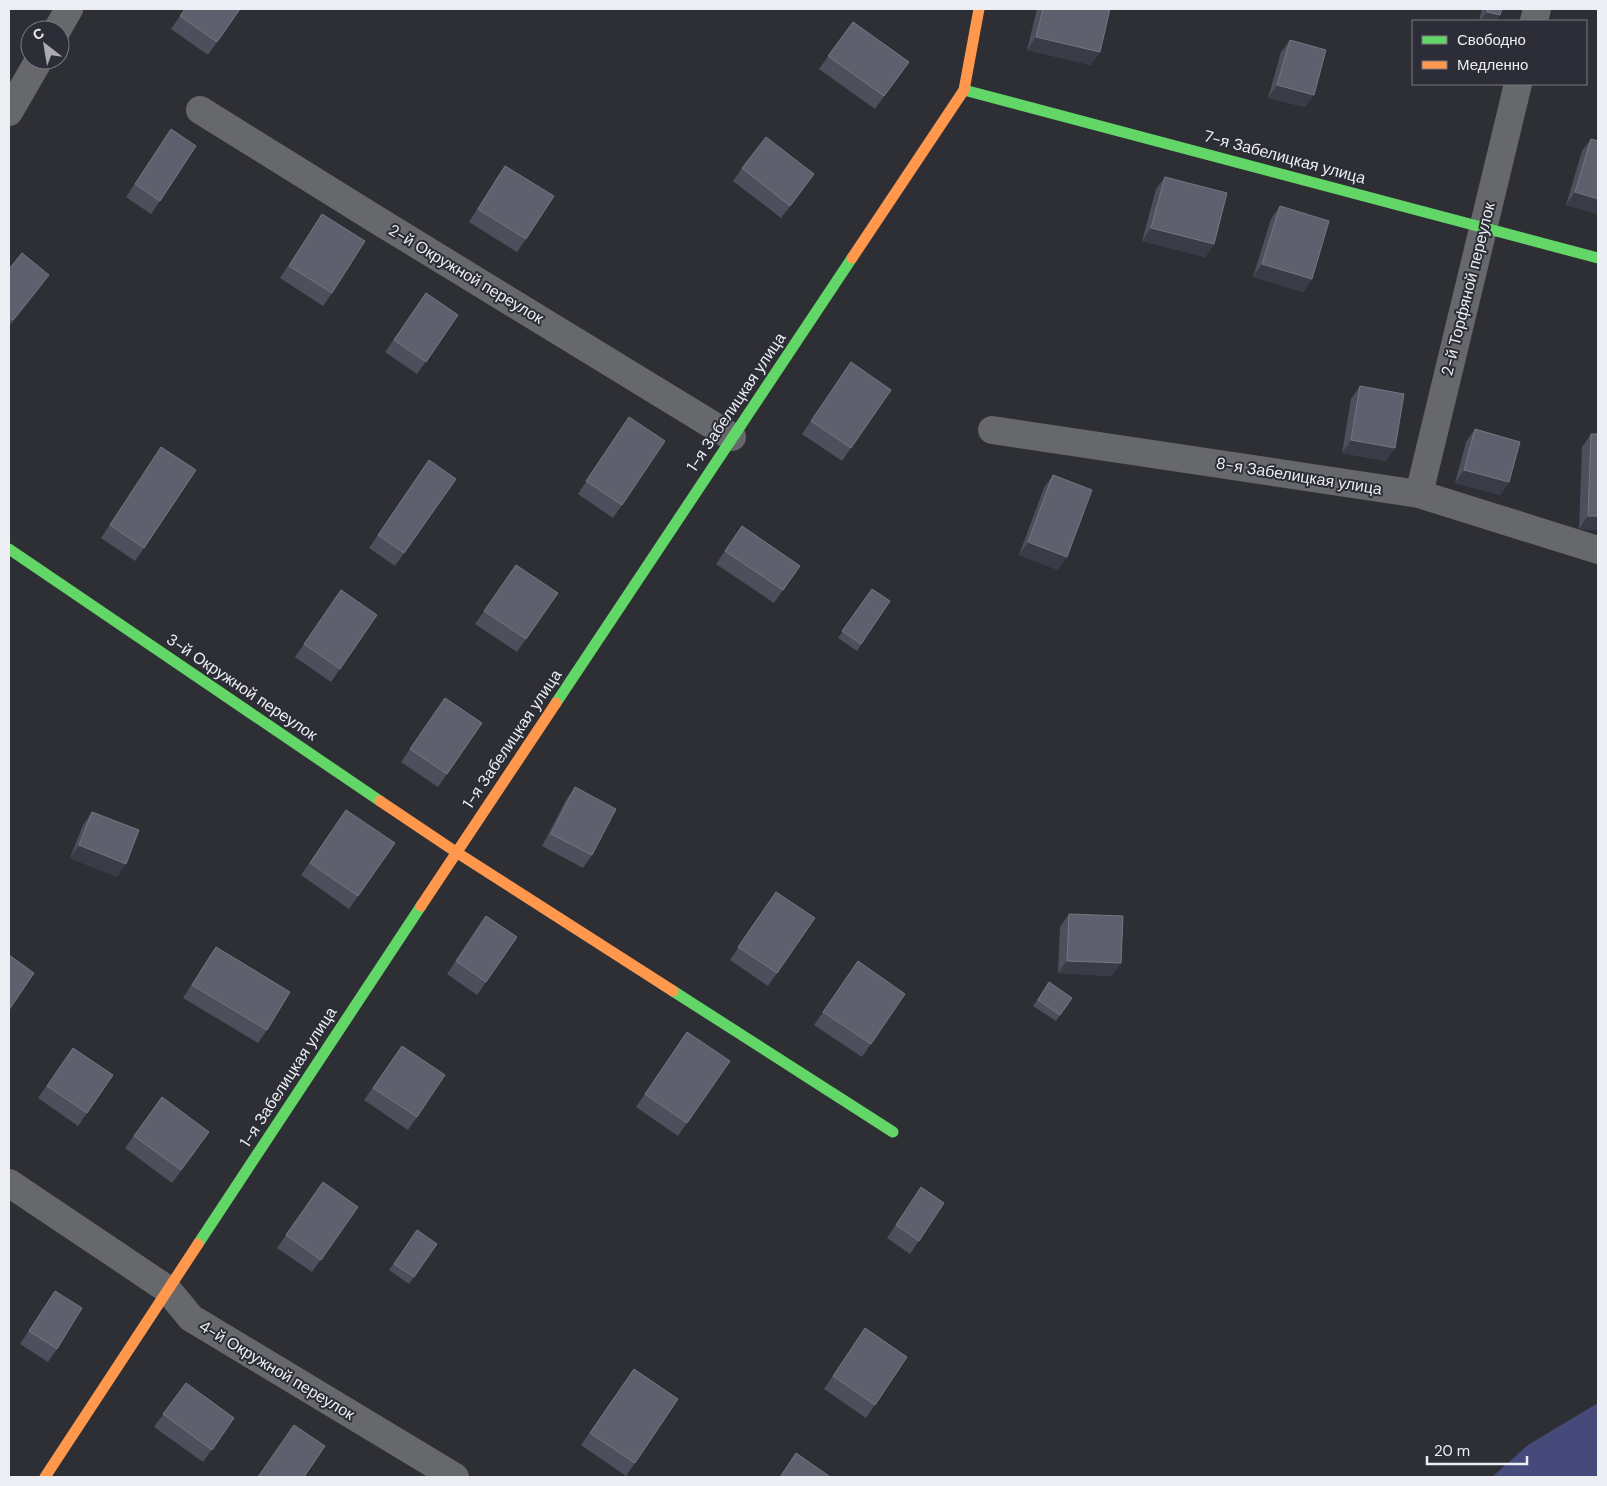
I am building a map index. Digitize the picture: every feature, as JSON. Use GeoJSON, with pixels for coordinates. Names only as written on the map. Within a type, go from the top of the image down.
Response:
{"type":"FeatureCollection","features":[{"type":"Feature","properties":{"kind":"street"},"geometry":{"type":"LineString","coordinates":[[62,20],[69,9]]}},
{"type":"Feature","properties":{"kind":"street","name":"1-я Забелицкая улица"},"geometry":{"type":"LineString","coordinates":[[45,1477],[456,852],[964,90],[973,11]]}},
{"type":"Feature","properties":{"kind":"street"},"geometry":{"type":"LineString","coordinates":[[9,112],[33,70]]}},
{"type":"Feature","properties":{"kind":"street","name":"2-й Торфяной переулок"},"geometry":{"type":"LineString","coordinates":[[1419,494],[1518,85]]}},
{"type":"Feature","properties":{"kind":"street","name":"7-я Забелицкая улица"},"geometry":{"type":"LineString","coordinates":[[964,90],[1598,258]]}},
{"type":"Feature","properties":{"kind":"street","name":"2-й Окружной переулок"},"geometry":{"type":"LineString","coordinates":[[200,110],[732,436]]}},
{"type":"Feature","properties":{"kind":"street","name":"8-я Забелицкая улица"},"geometry":{"type":"LineString","coordinates":[[992,430],[1419,494],[1598,550]]}},
{"type":"Feature","properties":{"kind":"street","name":"3-й Окружной переулок"},"geometry":{"type":"LineString","coordinates":[[9,549],[456,852],[893,1132]]}},
{"type":"Feature","properties":{"kind":"street","name":"4-й Окружной переулок"},"geometry":{"type":"LineString","coordinates":[[9,1183],[168,1289],[191,1318],[455,1477]]}},
{"type":"Feature","properties":{"kind":"shaded area"},"geometry":{"type":"Polygon","coordinates":[[[1598,1403],[1598,1477],[1492,1477],[1528,1445],[1598,1403]]]}},
{"type":"Feature","properties":{"kind":"building"},"geometry":{"type":"Polygon","coordinates":[[[185,9],[240,9],[217,42],[180,16],[185,9]]]}},
{"type":"Feature","properties":{"kind":"building"},"geometry":{"type":"Polygon","coordinates":[[[1043,9],[1110,9],[1100,52],[1036,37],[1043,9]]]}},
{"type":"Feature","properties":{"kind":"building"},"geometry":{"type":"Polygon","coordinates":[[[1488,9],[1502,9],[1500,15],[1487,12],[1488,9]]]}},
{"type":"Feature","properties":{"kind":"building"},"geometry":{"type":"Polygon","coordinates":[[[853,22],[909,62],[884,96],[828,56],[853,22]]]}},
{"type":"Feature","properties":{"kind":"building"},"geometry":{"type":"Polygon","coordinates":[[[1290,40],[1326,50],[1314,95],[1277,85],[1290,40]]]}},
{"type":"Feature","properties":{"kind":"building"},"geometry":{"type":"Polygon","coordinates":[[[171,129],[196,146],[160,201],[135,184],[171,129]]]}},
{"type":"Feature","properties":{"kind":"building"},"geometry":{"type":"Polygon","coordinates":[[[766,137],[814,174],[790,206],[742,168],[766,137]]]}},
{"type":"Feature","properties":{"kind":"building"},"geometry":{"type":"Polygon","coordinates":[[[1591,139],[1598,141],[1598,199],[1575,192],[1591,139]]]}},
{"type":"Feature","properties":{"kind":"building"},"geometry":{"type":"Polygon","coordinates":[[[505,166],[554,196],[526,239],[478,209],[505,166]]]}},
{"type":"Feature","properties":{"kind":"building"},"geometry":{"type":"Polygon","coordinates":[[[1165,177],[1227,193],[1214,244],[1151,228],[1165,177]]]}},
{"type":"Feature","properties":{"kind":"building"},"geometry":{"type":"Polygon","coordinates":[[[1280,206],[1329,221],[1312,279],[1262,264],[1280,206]]]}},
{"type":"Feature","properties":{"kind":"building"},"geometry":{"type":"Polygon","coordinates":[[[322,214],[365,241],[332,293],[289,266],[322,214]]]}},
{"type":"Feature","properties":{"kind":"building"},"geometry":{"type":"Polygon","coordinates":[[[22,253],[49,275],[13,320],[9,317],[9,269],[22,253]]]}},
{"type":"Feature","properties":{"kind":"building"},"geometry":{"type":"Polygon","coordinates":[[[426,293],[458,315],[426,362],[394,340],[426,293]]]}},
{"type":"Feature","properties":{"kind":"building"},"geometry":{"type":"Polygon","coordinates":[[[851,362],[891,390],[851,448],[811,421],[851,362]]]}},
{"type":"Feature","properties":{"kind":"building"},"geometry":{"type":"Polygon","coordinates":[[[1360,386],[1404,394],[1395,448],[1351,440],[1360,386]]]}},
{"type":"Feature","properties":{"kind":"building"},"geometry":{"type":"Polygon","coordinates":[[[629,417],[665,441],[622,505],[586,481],[629,417]]]}},
{"type":"Feature","properties":{"kind":"building"},"geometry":{"type":"Polygon","coordinates":[[[1475,429],[1520,442],[1509,482],[1464,470],[1475,429]]]}},
{"type":"Feature","properties":{"kind":"building"},"geometry":{"type":"Polygon","coordinates":[[[1591,434],[1598,434],[1598,516],[1588,516],[1591,434]]]}},
{"type":"Feature","properties":{"kind":"building"},"geometry":{"type":"Polygon","coordinates":[[[161,447],[196,470],[144,548],[110,525],[161,447]]]}},
{"type":"Feature","properties":{"kind":"building"},"geometry":{"type":"Polygon","coordinates":[[[429,460],[456,479],[404,553],[378,535],[429,460]]]}},
{"type":"Feature","properties":{"kind":"building"},"geometry":{"type":"Polygon","coordinates":[[[1053,475],[1092,490],[1067,557],[1028,542],[1053,475]]]}},
{"type":"Feature","properties":{"kind":"building"},"geometry":{"type":"Polygon","coordinates":[[[742,526],[800,566],[783,590],[725,551],[742,526]]]}},
{"type":"Feature","properties":{"kind":"building"},"geometry":{"type":"Polygon","coordinates":[[[516,565],[558,593],[526,639],[484,611],[516,565]]]}},
{"type":"Feature","properties":{"kind":"building"},"geometry":{"type":"Polygon","coordinates":[[[872,589],[890,601],[861,644],[842,631],[872,589]]]}},
{"type":"Feature","properties":{"kind":"building"},"geometry":{"type":"Polygon","coordinates":[[[341,590],[377,615],[340,669],[304,644],[341,590]]]}},
{"type":"Feature","properties":{"kind":"building"},"geometry":{"type":"Polygon","coordinates":[[[445,698],[482,723],[447,774],[410,749],[445,698]]]}},
{"type":"Feature","properties":{"kind":"building"},"geometry":{"type":"Polygon","coordinates":[[[575,787],[616,809],[592,855],[551,834],[575,787]]]}},
{"type":"Feature","properties":{"kind":"building"},"geometry":{"type":"Polygon","coordinates":[[[346,810],[395,843],[358,896],[310,863],[346,810]]]}},
{"type":"Feature","properties":{"kind":"building"},"geometry":{"type":"Polygon","coordinates":[[[92,812],[139,830],[126,864],[79,845],[92,812]]]}},
{"type":"Feature","properties":{"kind":"building"},"geometry":{"type":"Polygon","coordinates":[[[776,892],[815,918],[777,973],[738,947],[776,892]]]}},
{"type":"Feature","properties":{"kind":"building"},"geometry":{"type":"Polygon","coordinates":[[[1069,914],[1123,916],[1121,963],[1067,961],[1069,914]]]}},
{"type":"Feature","properties":{"kind":"building"},"geometry":{"type":"Polygon","coordinates":[[[486,916],[517,937],[486,982],[456,961],[486,916]]]}},
{"type":"Feature","properties":{"kind":"building"},"geometry":{"type":"Polygon","coordinates":[[[216,947],[290,992],[267,1030],[192,985],[216,947]]]}},
{"type":"Feature","properties":{"kind":"building"},"geometry":{"type":"Polygon","coordinates":[[[9,955],[34,973],[9,1010],[9,955]]]}},
{"type":"Feature","properties":{"kind":"building"},"geometry":{"type":"Polygon","coordinates":[[[858,961],[905,994],[871,1044],[823,1012],[858,961]]]}},
{"type":"Feature","properties":{"kind":"building"},"geometry":{"type":"Polygon","coordinates":[[[1049,982],[1072,998],[1060,1015],[1038,1000],[1049,982]]]}},
{"type":"Feature","properties":{"kind":"building"},"geometry":{"type":"Polygon","coordinates":[[[687,1032],[730,1061],[687,1123],[645,1094],[687,1032]]]}},
{"type":"Feature","properties":{"kind":"building"},"geometry":{"type":"Polygon","coordinates":[[[402,1046],[445,1075],[417,1117],[373,1088],[402,1046]]]}},
{"type":"Feature","properties":{"kind":"building"},"geometry":{"type":"Polygon","coordinates":[[[73,1048],[113,1075],[87,1113],[47,1086],[73,1048]]]}},
{"type":"Feature","properties":{"kind":"building"},"geometry":{"type":"Polygon","coordinates":[[[162,1097],[209,1132],[181,1170],[134,1136],[162,1097]]]}},
{"type":"Feature","properties":{"kind":"building"},"geometry":{"type":"Polygon","coordinates":[[[323,1182],[358,1207],[321,1260],[286,1235],[323,1182]]]}},
{"type":"Feature","properties":{"kind":"building"},"geometry":{"type":"Polygon","coordinates":[[[921,1187],[944,1203],[919,1241],[896,1225],[921,1187]]]}},
{"type":"Feature","properties":{"kind":"building"},"geometry":{"type":"Polygon","coordinates":[[[417,1230],[437,1244],[414,1277],[394,1264],[417,1230]]]}},
{"type":"Feature","properties":{"kind":"building"},"geometry":{"type":"Polygon","coordinates":[[[55,1291],[82,1308],[57,1349],[29,1331],[55,1291]]]}},
{"type":"Feature","properties":{"kind":"building"},"geometry":{"type":"Polygon","coordinates":[[[865,1328],[907,1357],[875,1405],[833,1376],[865,1328]]]}},
{"type":"Feature","properties":{"kind":"building"},"geometry":{"type":"Polygon","coordinates":[[[634,1369],[678,1399],[635,1463],[590,1433],[634,1369]]]}},
{"type":"Feature","properties":{"kind":"building"},"geometry":{"type":"Polygon","coordinates":[[[186,1383],[234,1418],[212,1450],[163,1414],[186,1383]]]}},
{"type":"Feature","properties":{"kind":"building"},"geometry":{"type":"Polygon","coordinates":[[[294,1425],[325,1446],[304,1477],[258,1477],[294,1425]]]}},
{"type":"Feature","properties":{"kind":"building"},"geometry":{"type":"Polygon","coordinates":[[[796,1453],[829,1476],[780,1477],[796,1453]]]}},
{"type":"Feature","properties":{"kind":"traffic: fast"},"geometry":{"type":"LineString","coordinates":[[964,90],[1598,258]]}},
{"type":"Feature","properties":{"kind":"traffic: fast"},"geometry":{"type":"LineString","coordinates":[[556,703],[852,258]]}},
{"type":"Feature","properties":{"kind":"traffic: fast"},"geometry":{"type":"LineString","coordinates":[[9,549],[380,801]]}},
{"type":"Feature","properties":{"kind":"traffic: fast"},"geometry":{"type":"LineString","coordinates":[[198,1244],[421,906]]}},
{"type":"Feature","properties":{"kind":"traffic: fast"},"geometry":{"type":"LineString","coordinates":[[673,991],[893,1132]]}},
{"type":"Feature","properties":{"kind":"traffic: slow"},"geometry":{"type":"LineString","coordinates":[[852,258],[964,90],[979,9]]}},
{"type":"Feature","properties":{"kind":"traffic: slow"},"geometry":{"type":"LineString","coordinates":[[421,906],[556,703]]}},
{"type":"Feature","properties":{"kind":"traffic: slow"},"geometry":{"type":"LineString","coordinates":[[380,801],[673,991]]}},
{"type":"Feature","properties":{"kind":"traffic: slow"},"geometry":{"type":"LineString","coordinates":[[45,1477],[198,1244]]}}]}
